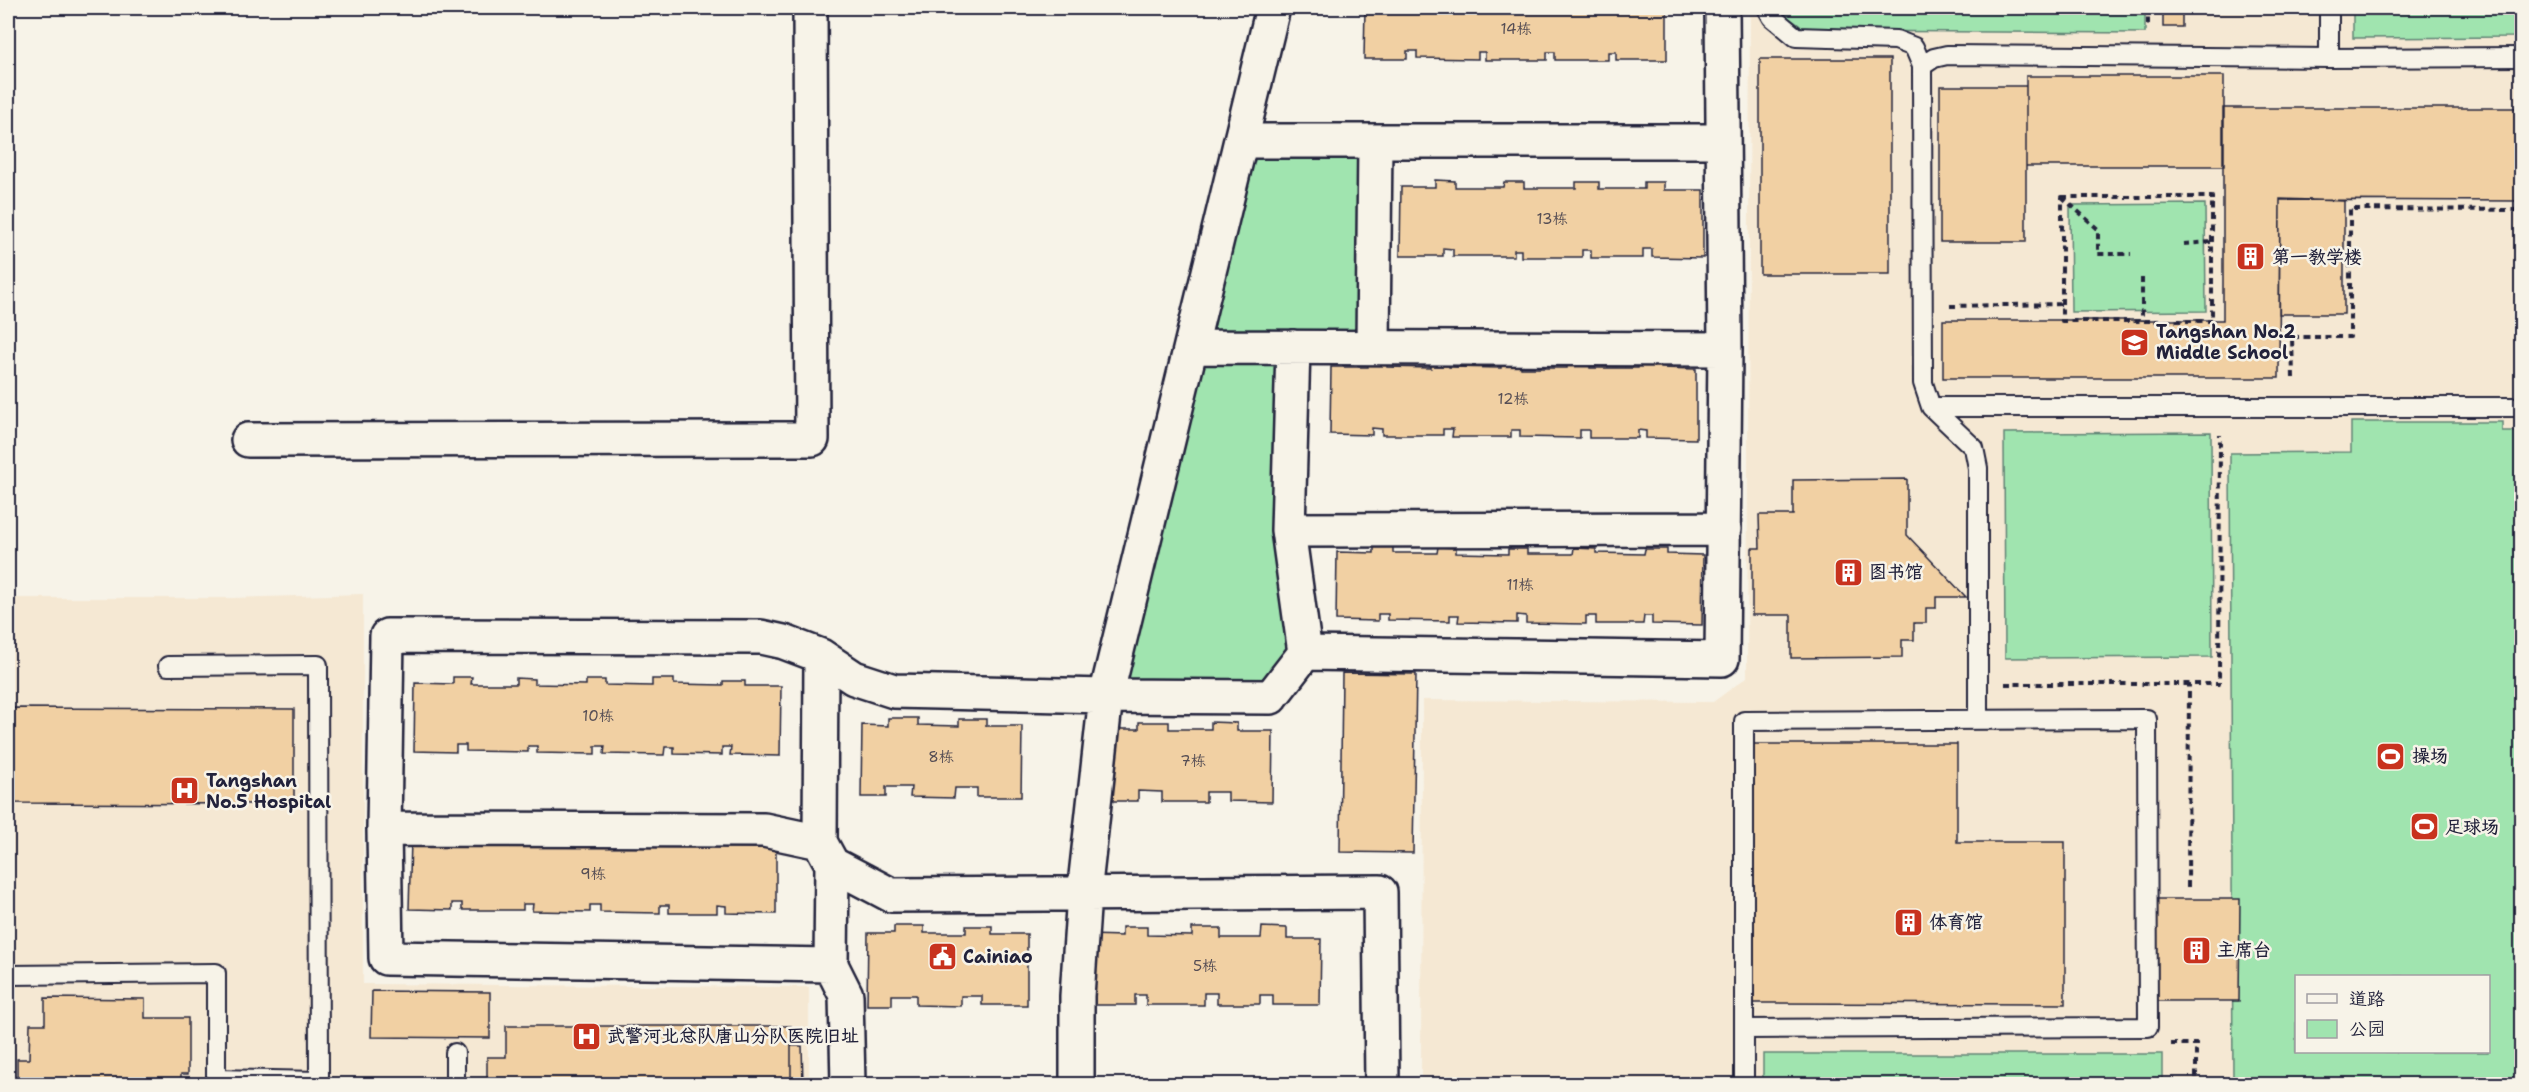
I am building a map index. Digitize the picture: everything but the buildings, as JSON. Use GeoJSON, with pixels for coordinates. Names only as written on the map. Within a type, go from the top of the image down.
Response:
{"type":"FeatureCollection","features":[{"type":"Feature","properties":{"kind":"street"},"geometry":{"type":"LineString","coordinates":[[248,440],[812,439],[810,8]]}},
{"type":"Feature","properties":{"kind":"street"},"geometry":{"type":"LineString","coordinates":[[1077,1084],[1077,996],[1084,894],[1106,696],[1273,8]]}},
{"type":"Feature","properties":{"kind":"street"},"geometry":{"type":"LineString","coordinates":[[1305,653],[1722,659],[1725,349],[1722,8]]}},
{"type":"Feature","properties":{"kind":"street"},"geometry":{"type":"LineString","coordinates":[[1241,141],[1723,141]]}},
{"type":"Feature","properties":{"kind":"street"},"geometry":{"type":"LineString","coordinates":[[1373,347],[1375,141]]}},
{"type":"Feature","properties":{"kind":"street"},"geometry":{"type":"LineString","coordinates":[[1191,347],[1725,349]]}},
{"type":"Feature","properties":{"kind":"street"},"geometry":{"type":"LineString","coordinates":[[831,964],[386,958],[384,829],[387,636],[761,637],[784,642],[821,656],[854,678],[894,691],[1271,697],[1305,653],[1288,530],[1293,347]]}},
{"type":"Feature","properties":{"kind":"street"},"geometry":{"type":"LineString","coordinates":[[1288,530],[1724,529]]}},
{"type":"Feature","properties":{"kind":"street"},"geometry":{"type":"LineString","coordinates":[[821,656],[831,964],[846,995],[848,1084]]}},
{"type":"Feature","properties":{"kind":"street"},"geometry":{"type":"LineString","coordinates":[[384,829],[764,830],[826,853],[891,895],[1380,892],[1382,1084]]}},
{"type":"Feature","properties":{"kind":"lane"},"geometry":{"type":"LineString","coordinates":[[1767,8],[1772,17],[1796,37],[1896,40],[1914,47],[1922,66],[1923,383],[1930,407],[1974,448],[1978,468],[1978,719]]}},
{"type":"Feature","properties":{"kind":"lane"},"geometry":{"type":"LineString","coordinates":[[2329,8],[2329,58]]}},
{"type":"Feature","properties":{"kind":"lane"},"geometry":{"type":"LineString","coordinates":[[1922,66],[1934,58],[1947,54],[2329,58],[2522,57]]}},
{"type":"Feature","properties":{"kind":"lane"},"geometry":{"type":"LineString","coordinates":[[1930,407],[2522,407]]}},
{"type":"Feature","properties":{"kind":"lane"},"geometry":{"type":"LineString","coordinates":[[8,975],[216,973],[216,1079],[319,1083],[318,665],[168,666]]}},
{"type":"Feature","properties":{"kind":"lane"},"geometry":{"type":"LineString","coordinates":[[1744,1029],[2148,1027],[2147,719],[1744,720],[1744,1029],[1744,1084]]}},
{"type":"Feature","properties":{"kind":"lane"},"geometry":{"type":"LineString","coordinates":[[455,1053],[455,1084]]}},
{"type":"Feature","properties":{"kind":"path"},"geometry":{"type":"LineString","coordinates":[[2062,197],[2212,197],[2212,321],[2062,321],[2062,197]]}},
{"type":"Feature","properties":{"kind":"path"},"geometry":{"type":"LineString","coordinates":[[2062,197],[2098,229],[2098,254],[2131,254]]}},
{"type":"Feature","properties":{"kind":"path"},"geometry":{"type":"LineString","coordinates":[[2293,387],[2292,337],[2350,337],[2350,209],[2522,210]]}},
{"type":"Feature","properties":{"kind":"path"},"geometry":{"type":"LineString","coordinates":[[2184,244],[2212,242]]}},
{"type":"Feature","properties":{"kind":"path"},"geometry":{"type":"LineString","coordinates":[[2344,257],[2350,257]]}},
{"type":"Feature","properties":{"kind":"path"},"geometry":{"type":"LineString","coordinates":[[2142,278],[2142,321]]}},
{"type":"Feature","properties":{"kind":"path"},"geometry":{"type":"LineString","coordinates":[[1922,306],[2062,304]]}},
{"type":"Feature","properties":{"kind":"path"},"geometry":{"type":"LineString","coordinates":[[1997,684],[2219,684],[2220,407]]}},
{"type":"Feature","properties":{"kind":"path"},"geometry":{"type":"LineString","coordinates":[[2188,887],[2189,684]]}},
{"type":"Feature","properties":{"kind":"shaded area","name":"Tangshan No.2 Middle School"},"geometry":{"type":"Polygon","coordinates":[[[1750,8],[2521,8],[2521,1084],[1421,1084],[1422,700],[1713,702],[1747,677],[1750,8]]]}},
{"type":"Feature","properties":{"kind":"shaded area","name":"Tangshan No.5 Hospital"},"geometry":{"type":"Polygon","coordinates":[[[363,594],[363,984],[809,987],[809,1084],[8,1084],[8,598],[231,598],[363,594]]]}},
{"type":"Feature","properties":{"kind":"green space"},"geometry":{"type":"Polygon","coordinates":[[[1776,8],[2145,8],[2145,33],[1814,31],[1803,28],[1776,8]]]}},
{"type":"Feature","properties":{"kind":"green space"},"geometry":{"type":"Polygon","coordinates":[[[2353,8],[2521,8],[2521,35],[2519,37],[2353,38],[2353,8]]]}},
{"type":"Feature","properties":{"kind":"green space"},"geometry":{"type":"Polygon","coordinates":[[[1252,147],[1370,147],[1367,340],[1207,339],[1252,147]]]}},
{"type":"Feature","properties":{"kind":"green space"},"geometry":{"type":"Polygon","coordinates":[[[2205,204],[2206,311],[2071,312],[2070,205],[2205,204]]]}},
{"type":"Feature","properties":{"kind":"green space"},"geometry":{"type":"Polygon","coordinates":[[[1200,360],[1280,360],[1291,646],[1262,684],[1122,682],[1200,360]]]}},
{"type":"Feature","properties":{"kind":"green space","name":"操场"},"geometry":{"type":"Polygon","coordinates":[[[2351,422],[2502,422],[2502,431],[2521,431],[2521,1084],[2233,1084],[2230,453],[2351,452],[2351,422]]]}},
{"type":"Feature","properties":{"kind":"green space"},"geometry":{"type":"Polygon","coordinates":[[[2211,432],[2212,657],[2005,658],[2004,433],[2211,432]]]}},
{"type":"Feature","properties":{"kind":"green space"},"geometry":{"type":"Polygon","coordinates":[[[1763,1054],[2162,1054],[2162,1084],[1763,1084],[1763,1054]]]}},
{"type":"Feature","properties":{"kind":"place","name":"第一教学楼"},"geometry":{"type":"Point","coordinates":[2251,257]}},
{"type":"Feature","properties":{"kind":"place","name":"Tangshan No.2 Middle School"},"geometry":{"type":"Point","coordinates":[2135,342]}},
{"type":"Feature","properties":{"kind":"place","name":"图书馆"},"geometry":{"type":"Point","coordinates":[1848,572]}},
{"type":"Feature","properties":{"kind":"place","name":"操场"},"geometry":{"type":"Point","coordinates":[2391,756]}},
{"type":"Feature","properties":{"kind":"place","name":"Tangshan No.5 Hospital"},"geometry":{"type":"Point","coordinates":[185,791]}},
{"type":"Feature","properties":{"kind":"place","name":"足球场"},"geometry":{"type":"Point","coordinates":[2424,827]}},
{"type":"Feature","properties":{"kind":"place","name":"体育馆"},"geometry":{"type":"Point","coordinates":[1908,922]}},
{"type":"Feature","properties":{"kind":"place","name":"主席台"},"geometry":{"type":"Point","coordinates":[2196,950]}},
{"type":"Feature","properties":{"kind":"place","name":"Cainiao"},"geometry":{"type":"Point","coordinates":[942,957]}},
{"type":"Feature","properties":{"kind":"place","name":"武警河北总队唐山分队医院旧址"},"geometry":{"type":"Point","coordinates":[586,1036]}}]}
